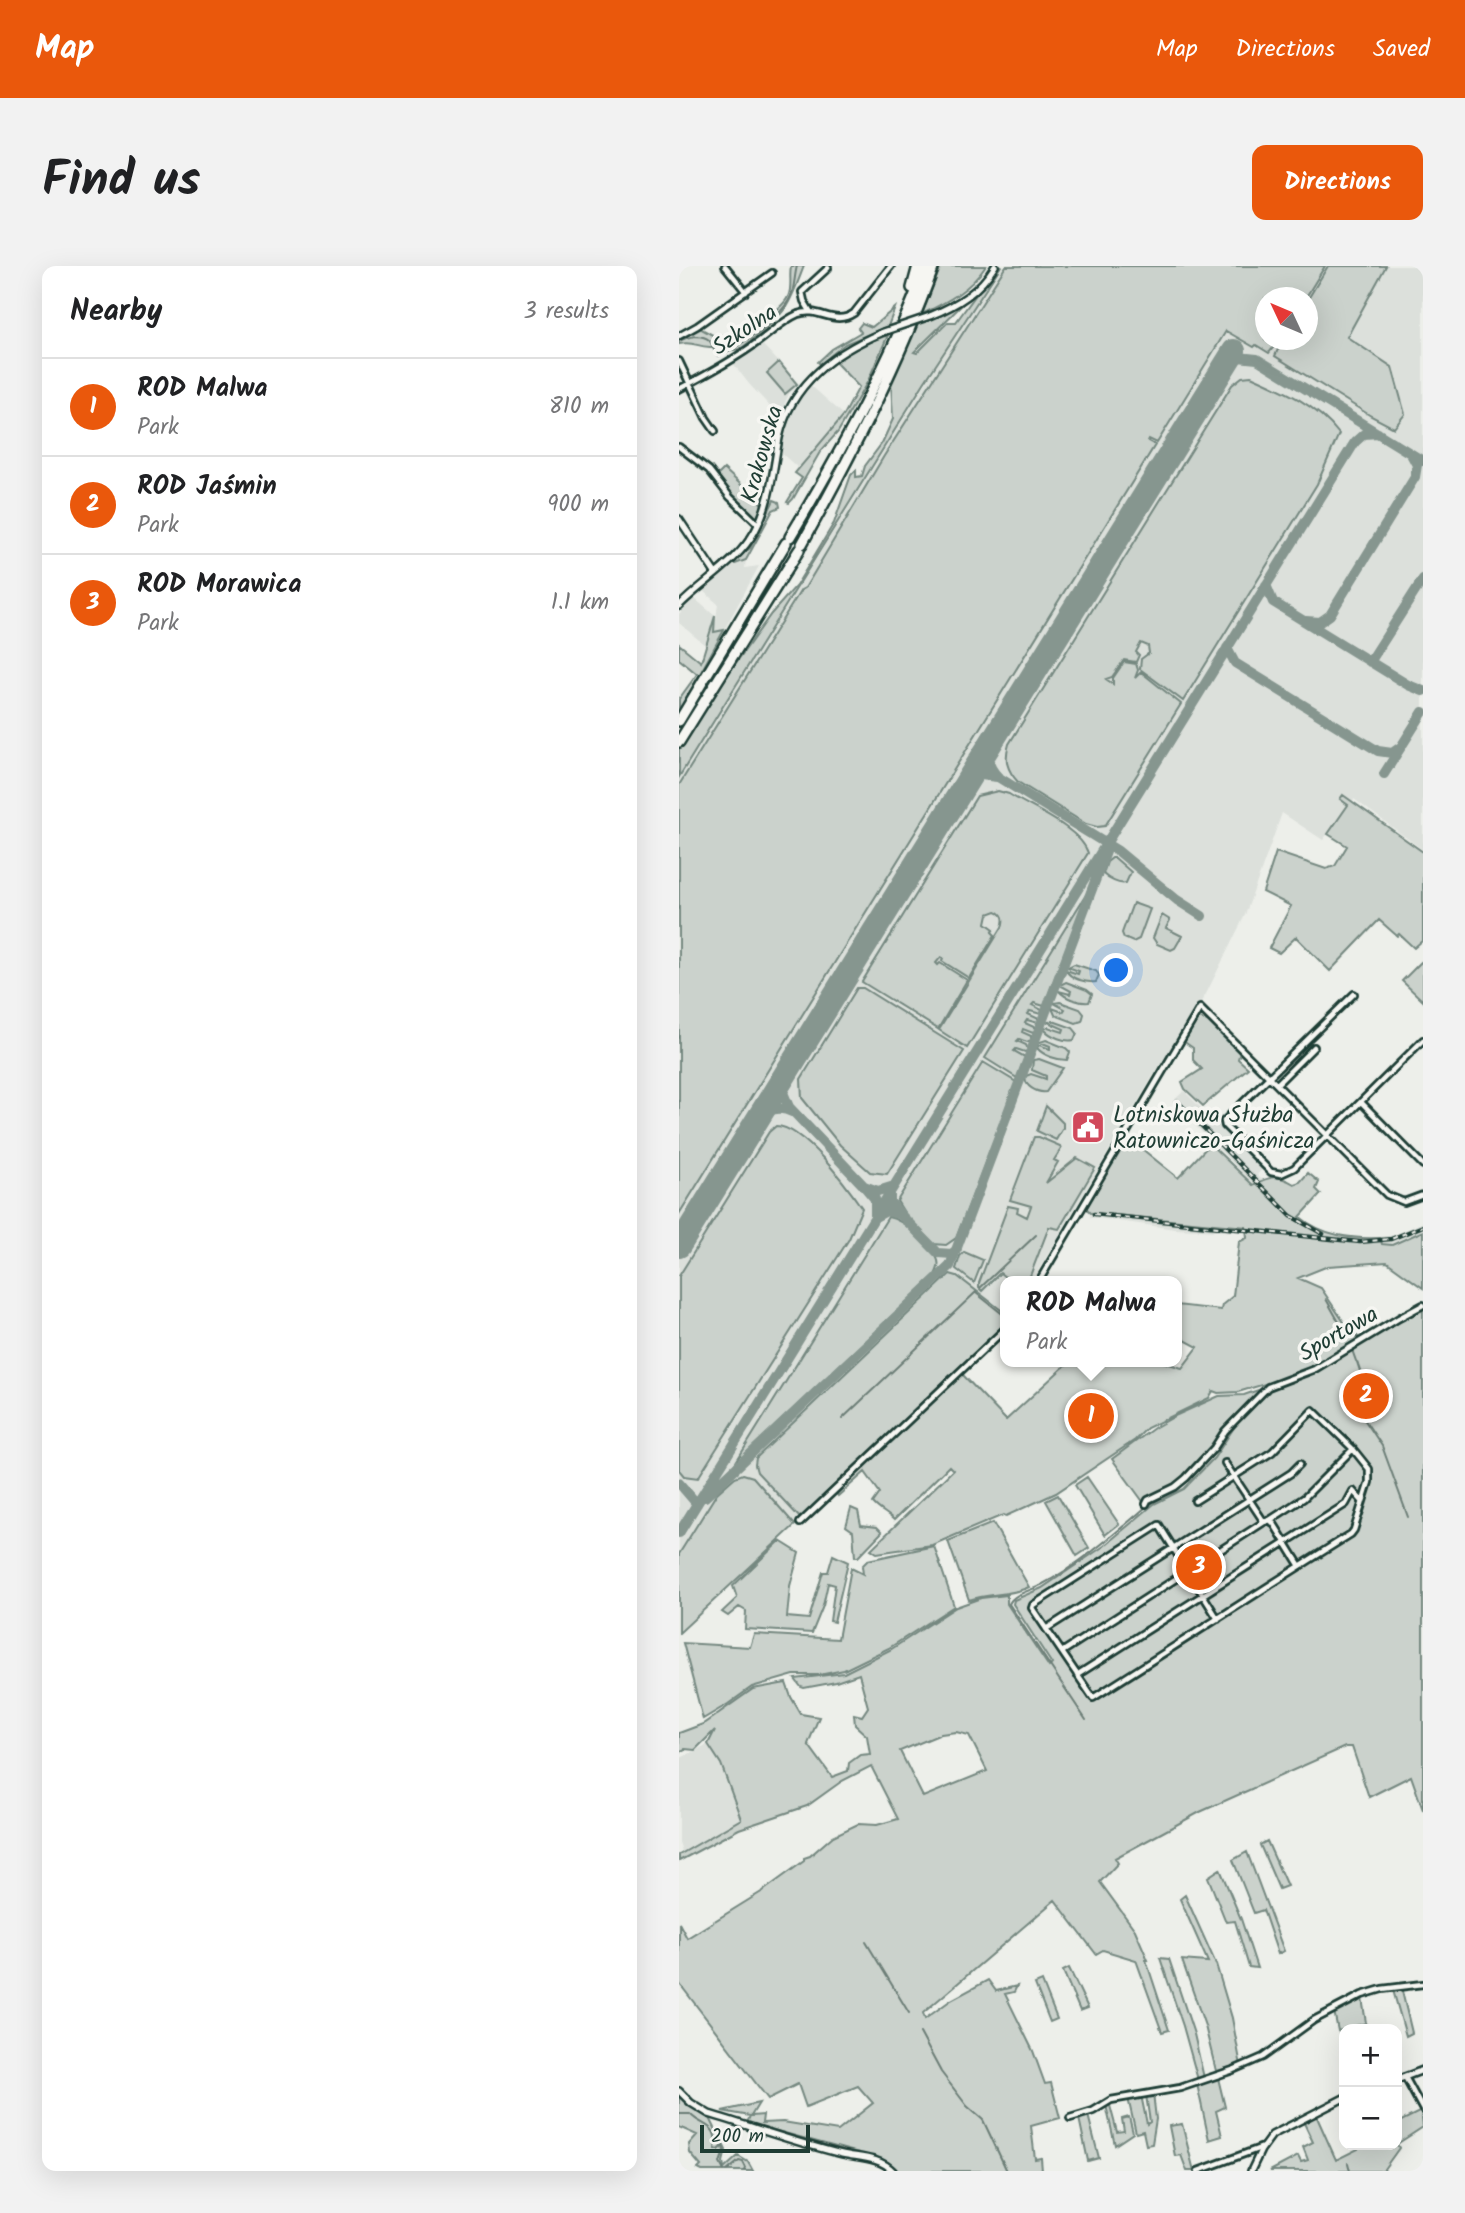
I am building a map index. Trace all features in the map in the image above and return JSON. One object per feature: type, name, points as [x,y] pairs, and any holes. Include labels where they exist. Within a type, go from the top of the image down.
[{"type":"highway","points":[[874,384],[909,298],[918,266]]},
{"type":"highway","points":[[679,721],[842,447],[898,336],[926,266]]},
{"type":"highway","points":[[679,742],[800,547],[854,452],[899,355],[934,266]]},
{"type":"street","points":[[725,266],[746,292]]},
{"type":"street","name":"Szkolna","points":[[679,388],[750,348],[783,322],[800,314],[810,312],[834,318],[848,318],[891,266]]},
{"type":"street","name":"Krakowska","points":[[680,602],[744,547],[758,524],[770,496],[782,428],[798,394],[813,376],[836,355],[857,343],[951,307],[970,295],[995,266]]},
{"type":"street","points":[[810,312],[802,292],[828,268]]},
{"type":"street","points":[[679,335],[772,273]]},
{"type":"street","points":[[679,361],[715,431]]},
{"type":"street","points":[[679,447],[709,470],[730,497],[758,524]]},
{"type":"street","points":[[679,519],[715,573]]},
{"type":"street","points":[[1354,994],[1227,1118],[1224,1124],[1265,1167],[1276,1174],[1287,1172],[1423,1040]]},
{"type":"street","points":[[1042,1276],[1200,1008],[1391,1198],[1404,1202],[1423,1195]]},
{"type":"street","points":[[1277,1084],[1314,1047]]},
{"type":"street","points":[[1361,1102],[1423,1165]]},
{"type":"street","name":"Sportowa","points":[[1146,1504],[1148,1500],[1175,1487],[1186,1478],[1214,1448],[1225,1431],[1268,1387],[1315,1369],[1423,1305]]},
{"type":"street","points":[[800,1523],[1000,1334]]},
{"type":"street","points":[[1195,1501],[1272,1452],[1313,1410],[1353,1449],[1369,1469],[1369,1482],[1355,1530],[1218,1619],[1093,1698],[1032,1608],[1159,1525],[1218,1619]]},
{"type":"street","points":[[1062,1652],[1310,1494],[1353,1449]]},
{"type":"street","points":[[1225,1463],[1250,1499],[1286,1542],[1300,1566]]},
{"type":"street","points":[[1046,1629],[1291,1473],[1300,1464]]},
{"type":"street","points":[[1077,1675],[1346,1503],[1353,1491],[1362,1502]]},
{"type":"street","points":[[1070,2118],[1097,2110],[1111,2100],[1180,2088],[1233,2070],[1263,2057],[1314,2020],[1362,1995],[1423,1983]]},
{"type":"street","points":[[1402,2078],[1423,2070]]},
{"type":"street","points":[[1405,2077],[1423,2110]]},
{"type":"street","points":[[679,2091],[691,2103],[709,2114],[842,2154],[874,2160],[893,2171]]},
{"type":"street","points":[[1251,2171],[1263,2147],[1276,2133],[1339,2101]]},
{"type":"street","points":[[1198,2171],[1263,2147]]},
{"type":"shaded area","points":[[791,266],[804,266],[787,306],[745,346],[733,350],[728,343],[712,347],[679,344],[679,338],[698,327],[718,338],[724,335],[731,338],[764,319],[786,300]]},
{"type":"shaded area","points":[[941,266],[986,266],[965,289],[922,314]]},
{"type":"shaded area","points":[[997,266],[1001,266],[924,383],[679,777],[679,749],[771,614],[796,586],[834,523],[851,475],[856,470],[856,477],[862,476],[865,466],[882,443],[893,419],[891,382],[917,324],[967,300],[914,352],[917,353],[948,322],[956,322]]},
{"type":"shaded area","points":[[1003,266],[1423,266],[1423,850],[1354,799],[1323,840],[1282,813],[1245,915],[1206,994],[1153,1076],[1035,1276],[1000,1276],[1000,1324],[711,1601],[679,1627],[679,779],[939,362]]},
{"type":"shaded area","points":[[1006,266],[1325,266],[1312,287],[1255,287],[1255,346],[1226,331],[1157,443],[1149,439],[1148,441],[1155,445],[679,1214],[679,785],[801,590],[805,588],[884,456]]},
{"type":"shaded area","points":[[1328,266],[1386,266],[1347,337],[1392,367],[1405,414],[1394,428],[1275,356],[1278,350],[1318,350],[1318,287],[1315,287]]},
{"type":"shaded area","points":[[895,308],[888,326],[845,344],[820,364],[818,362],[832,349],[861,332],[858,328],[862,323],[872,327]]},
{"type":"shaded area","points":[[888,335],[868,381],[838,432],[820,452],[793,499],[787,502],[802,478],[795,473],[844,415],[859,387],[833,360],[844,351]]},
{"type":"shaded area","points":[[761,343],[799,384],[789,394],[779,416],[732,362]]},
{"type":"shaded area","points":[[779,362],[797,384],[785,394],[767,373]]},
{"type":"shaded area","points":[[1251,376],[1310,407],[1339,434],[1317,484],[1183,701],[1140,669],[1141,659],[1149,653],[1148,646],[1141,643],[1136,652],[1139,655],[1136,662],[1124,660],[1112,677],[1106,679],[1113,684],[1113,678],[1124,662],[1136,664],[1138,670],[1135,678],[1141,672],[1181,704],[1105,826],[1086,824],[1018,782],[1007,765],[1009,744],[1232,385],[1242,377]]},
{"type":"shaded area","points":[[808,383],[844,415],[798,468],[780,452],[783,432],[792,409]]},
{"type":"shaded area","points":[[724,469],[763,505],[755,521],[728,493],[717,476]]},
{"type":"shaded area","points":[[774,500],[779,502],[780,507],[773,510],[746,560],[735,564],[733,562],[750,548]]},
{"type":"shaded area","points":[[746,560],[745,568],[759,566],[724,630],[714,632],[718,604],[702,590],[733,562],[735,564]]},
{"type":"shaded area","points":[[694,598],[715,616],[706,646],[679,623],[679,614]]},
{"type":"shaded area","points":[[715,616],[714,632],[724,630],[679,712],[679,699],[697,674],[679,659],[679,644],[701,662]]},
{"type":"shaded area","points":[[998,791],[1009,794],[1054,819],[1075,835],[1088,853],[967,1048],[939,1030],[1002,927],[1003,917],[999,912],[988,914],[986,923],[994,929],[992,932],[995,935],[969,978],[942,961],[941,957],[936,963],[967,980],[938,1029],[862,982],[977,796]]},
{"type":"shaded area","points":[[1343,795],[1423,852],[1423,940],[1414,948],[1379,920],[1330,971],[1296,937],[1279,953],[1269,948],[1291,906],[1263,892],[1276,852],[1326,869],[1335,866],[1347,846],[1328,834],[1348,805],[1340,799]]},
{"type":"shaded area","points":[[1112,858],[1131,872],[1126,883],[1114,881],[1103,874],[1107,862]]},
{"type":"shaded area","points":[[1087,893],[1044,1006],[1034,1003],[1032,1005],[1042,1010],[1041,1014],[1030,1011],[1028,1014],[1039,1019],[1038,1023],[1027,1020],[1025,1023],[1036,1028],[1033,1033],[1023,1029],[1022,1032],[1031,1036],[1031,1040],[1017,1041],[1026,1045],[1028,1050],[1014,1051],[1025,1057],[1017,1078],[985,1058]]},
{"type":"shaded area","points":[[1133,903],[1150,909],[1139,939],[1133,942],[1124,938],[1122,933]]},
{"type":"shaded area","points":[[1162,915],[1170,920],[1166,928],[1182,936],[1171,950],[1157,944],[1153,938]]},
{"type":"shaded area","points":[[1421,962],[1423,964],[1423,1001],[1402,981]]},
{"type":"shaded area","points":[[1074,964],[1096,971],[1099,975],[1096,982],[1071,976],[1066,970],[1078,974],[1079,971],[1068,967]]},
{"type":"shaded area","points":[[1066,982],[1092,994],[1089,1002],[1077,1001],[1062,994],[1059,991],[1070,994],[1071,991],[1060,985]]},
{"type":"shaded area","points":[[857,988],[863,988],[964,1051],[887,1174],[870,1172],[840,1145],[802,1098],[801,1079]]},
{"type":"shaded area","points":[[1060,1002],[1080,1009],[1084,1014],[1082,1021],[1076,1023],[1055,1015],[1052,1008],[1063,1012],[1065,1009],[1054,1003]]},
{"type":"shaded area","points":[[1197,1017],[1210,1022],[1240,1052],[1238,1059],[1248,1068],[1203,1106],[1185,1089],[1182,1082],[1202,1069],[1193,1060],[1193,1048],[1183,1041]]},
{"type":"shaded area","points":[[1053,1021],[1073,1028],[1077,1033],[1074,1040],[1062,1040],[1047,1032],[1044,1029],[1048,1027],[1063,1032],[1064,1029],[1048,1022]]},
{"type":"shaded area","points":[[1046,1040],[1066,1048],[1070,1052],[1067,1060],[1051,1057],[1040,1051],[1037,1048],[1039,1045],[1050,1049],[1050,1046],[1040,1042]]},
{"type":"shaded area","points":[[1039,1059],[1063,1068],[1046,1092],[1031,1088],[1026,1080],[1026,1076],[1031,1074],[1046,1079],[1046,1076],[1032,1070],[1033,1060]]},
{"type":"shaded area","points":[[983,1062],[1016,1082],[956,1238],[946,1245],[934,1244],[905,1214],[897,1201]]},
{"type":"shaded area","points":[[1184,1091],[1262,1169],[1257,1175],[1306,1221],[1329,1234],[1365,1239],[1395,1235],[1423,1222],[1423,1231],[1393,1245],[1345,1243],[1240,1232],[1175,1229],[1090,1217],[1091,1213],[1148,1218],[1289,1220],[1172,1102]]},
{"type":"shaded area","points":[[1046,1106],[1063,1123],[1056,1140],[1037,1131]]},
{"type":"shaded area","points":[[776,1126],[787,1129],[811,1146],[862,1208],[849,1239],[698,1478],[684,1476],[679,1470],[679,1276],[769,1132]]},
{"type":"shaded area","points":[[1126,1136],[1178,1178],[1210,1144],[1253,1185],[1273,1177],[1294,1184],[1300,1182],[1308,1173],[1319,1182],[1316,1189],[1321,1194],[1300,1217],[1318,1228],[1348,1237],[1380,1238],[1382,1244],[1392,1245],[1423,1231],[1423,1288],[1387,1262],[1328,1266],[1298,1278],[1321,1288],[1346,1325],[1361,1340],[1302,1373],[1238,1392],[1213,1391],[1209,1398],[1147,1428],[1135,1440],[1056,1493],[1006,1516],[932,1545],[877,1553],[871,1549],[953,1470],[949,1466],[894,1520],[873,1503],[880,1493],[865,1472],[838,1496],[836,1493],[962,1374],[1006,1420],[1064,1367],[1182,1368],[1198,1347],[1182,1339],[1182,1306],[1221,1310],[1222,1305],[1233,1296],[1239,1242],[1247,1238],[1246,1227],[1091,1213],[1086,1208]]},
{"type":"shaded area","points":[[1034,1137],[1060,1146],[1061,1149],[1054,1160],[1058,1162],[1046,1183],[1077,1158],[1095,1168],[1059,1229],[1049,1227],[1030,1276],[1004,1276],[1000,1273],[982,1291],[979,1283],[1008,1206],[1018,1208],[1017,1212],[1027,1217],[1031,1206],[1010,1200]]},
{"type":"shaded area","points":[[888,1217],[909,1227],[934,1252],[938,1262],[935,1275],[734,1465]]},
{"type":"shaded area","points":[[964,1252],[983,1260],[974,1283],[956,1269]]},
{"type":"shaded area","points":[[950,1274],[957,1276],[1000,1309],[1000,1330],[801,1519],[757,1472],[756,1458]]},
{"type":"shaded area","points":[[1423,1308],[1423,1810],[1411,1776],[1369,1797],[1352,1747],[1345,1747],[1200,1812],[1115,1858],[1118,1863],[1100,1882],[1135,1930],[1148,1960],[1169,2030],[1162,2032],[1136,1960],[1103,1950],[1096,1954],[1055,1900],[923,2013],[925,2019],[951,2000],[988,1980],[996,1991],[1017,1986],[1014,1992],[1005,1994],[1033,2051],[1045,2084],[1051,2083],[1060,2118],[1031,2126],[1035,2159],[1041,2158],[1042,2171],[895,2171],[877,2158],[747,2123],[750,2116],[722,2111],[759,2103],[751,2116],[763,2115],[762,2123],[783,2122],[838,2131],[873,2103],[858,2086],[806,2107],[798,2084],[768,2099],[679,1983],[679,1923],[687,1938],[763,1891],[833,1836],[858,1824],[877,1825],[898,1819],[871,1766],[842,1781],[807,1806],[739,1829],[679,1861],[679,1855],[741,1819],[721,1764],[708,1744],[715,1730],[695,1750],[685,1749],[679,1752],[679,1733],[703,1724],[753,1689],[786,1683],[801,1714],[819,1717],[808,1744],[832,1777],[848,1771],[849,1763],[860,1755],[870,1754],[867,1736],[855,1725],[854,1714],[862,1716],[868,1707],[859,1674],[804,1688],[795,1679],[844,1673],[890,1650],[956,1607],[981,1598],[1007,1595],[1007,1604],[1049,1667],[1052,1664],[1013,1604],[1014,1600],[1042,1588],[1104,1546],[1154,1504],[1184,1489],[1214,1458],[1237,1423],[1271,1389],[1302,1378]],"holes":[[[956,1732],[969,1735],[987,1771],[923,1797],[900,1751],[941,1734]]]},
{"type":"shaded area","points":[[1261,1389],[1262,1392],[1180,1481],[1144,1503],[1112,1459],[1154,1428],[1177,1415],[1219,1396],[1244,1395]]},
{"type":"shaded area","points":[[743,1474],[753,1477],[795,1525],[679,1633],[679,1554],[717,1493],[735,1477]]},
{"type":"shaded area","points":[[1087,1477],[1119,1524],[1105,1535],[1075,1485]]},
{"type":"shaded area","points":[[1058,1495],[1089,1548],[1077,1556],[1046,1501]]},
{"type":"shaded area","points":[[851,1508],[858,1511],[861,1525],[877,1527],[882,1532],[858,1557],[855,1557],[853,1531],[846,1526]]},
{"type":"shaded area","points":[[993,1523],[1029,1587],[969,1600],[948,1541]]},
{"type":"shaded area","points":[[780,1541],[799,1553],[790,1586],[787,1617],[809,1619],[823,1572],[828,1572],[833,1555],[848,1562],[834,1622],[830,1621],[835,1585],[828,1583],[823,1606],[812,1633],[745,1629],[746,1611],[739,1607],[728,1616],[722,1612],[737,1598],[733,1586]]},
{"type":"shaded area","points":[[934,1546],[954,1606],[889,1648],[844,1670],[819,1675],[794,1675],[752,1687],[703,1719],[683,1643],[750,1647],[754,1634],[838,1639],[851,1568],[863,1574],[862,1566],[868,1560]]},
{"type":"shaded area","points":[[708,1744],[721,1764],[741,1819],[683,1854],[679,1842],[679,1759]]},
{"type":"shaded area","points":[[1267,1841],[1287,1886],[1279,1889],[1260,1845]]},
{"type":"shaded area","points":[[1247,1852],[1284,1951],[1278,1954],[1263,1910],[1254,1913],[1233,1860]]},
{"type":"shaded area","points":[[1220,1869],[1241,1919],[1257,1968],[1249,1967],[1235,1921],[1226,1922],[1208,1877]]},
{"type":"shaded area","points":[[1185,1895],[1216,1964],[1232,2018],[1241,2066],[1217,2075],[1205,2026],[1182,1960],[1208,1962],[1180,1899]]},
{"type":"shaded area","points":[[1160,1958],[1169,1959],[1194,2034],[1204,2078],[1198,2080]]},
{"type":"shaded area","points":[[1069,1968],[1088,2008],[1080,2011],[1063,1971]]},
{"type":"shaded area","points":[[1042,1981],[1057,2019],[1050,2022],[1035,1984]]},
{"type":"shaded area","points":[[1401,1987],[1412,2033],[1406,2036],[1393,1990]]},
{"type":"shaded area","points":[[1362,1998],[1366,2023],[1339,2024],[1338,2031],[1334,2011]]},
{"type":"shaded area","points":[[1218,2078],[1225,2107],[1216,2111],[1222,2136],[1209,2140],[1197,2084]]},
{"type":"shaded area","points":[[1153,2093],[1156,2119],[1152,2144],[1146,2145],[1143,2131],[1136,2133],[1128,2098],[1141,2095],[1147,2124],[1150,2122],[1146,2095]]},
{"type":"shaded area","points":[[679,2094],[694,2108],[709,2116],[726,2150],[724,2169],[738,2156],[748,2162],[753,2171],[698,2169],[701,2166],[690,2153],[689,2144],[697,2135],[679,2127]]},
{"type":"shaded area","points":[[1109,2102],[1117,2132],[1124,2131],[1122,2119],[1129,2117],[1133,2133],[1115,2145],[1106,2105]]},
{"type":"shaded area","points":[[1421,2111],[1423,2127],[1402,2141],[1402,2120]]},
{"type":"shaded area","points":[[1088,2115],[1099,2158],[1088,2161],[1079,2118]]},
{"type":"shaded area","points":[[1316,2115],[1336,2160],[1356,2150],[1398,2150],[1385,2171],[1270,2171],[1298,2156],[1301,2162],[1308,2160],[1303,2147],[1313,2142],[1303,2121]]},
{"type":"shaded area","points":[[1182,2124],[1194,2171],[1187,2171],[1181,2155],[1175,2156],[1169,2126]]},
{"type":"waterway","points":[[679,341],[694,336],[706,338],[718,356],[736,347],[758,332],[785,306],[793,290],[797,266]]},
{"type":"waterway","points":[[980,1288],[1036,1235]]},
{"type":"waterway","points":[[842,1419],[976,1292]]},
{"type":"waterway","points":[[976,1293],[1000,1312]]},
{"type":"waterway","points":[[1326,1299],[1339,1322],[1360,1340]]},
{"type":"waterway","points":[[819,1500],[1000,1329]]},
{"type":"waterway","points":[[1352,1350],[1356,1361]]},
{"type":"waterway","points":[[1357,1362],[1367,1392],[1358,1405],[1358,1410],[1382,1446],[1408,1517]]},
{"type":"waterway","points":[[1149,1505],[1179,1488],[1206,1461]]},
{"type":"waterway","points":[[1086,1720],[1009,1604],[1019,1595],[1041,1585],[1082,1559],[1146,1507]]},
{"type":"waterway","points":[[866,1942],[909,2013]]},
{"type":"waterway","points":[[920,2033],[941,2072],[967,2106],[983,2120],[1007,2171]]},
{"type":"waterway","points":[[679,2114],[690,2114],[712,2130],[716,2141],[715,2149],[719,2150],[723,2146],[720,2163],[724,2171]]},
{"type":"waterway","points":[[727,2171],[739,2161],[743,2162],[745,2171]]},
{"type":"waterway","points":[[1348,2163],[1350,2171]]},
{"type":"taxiway","points":[[1224,367],[1238,357],[1257,359],[1423,461]]},
{"type":"taxiway","points":[[679,1533],[1355,442],[1364,434],[1378,433]]},
{"type":"taxiway","points":[[1306,621],[1320,622],[1330,615],[1415,477],[1417,465],[1411,454]]},
{"type":"taxiway","points":[[1370,662],[1423,579]]},
{"type":"taxiway","points":[[1266,585],[1273,602],[1408,685],[1423,691]]},
{"type":"taxiway","points":[[1227,648],[1235,663],[1378,751],[1392,753],[1402,746]]},
{"type":"taxiway","points":[[1384,774],[1423,712]]},
{"type":"taxiway","points":[[993,740],[988,759],[998,777],[1118,851],[1177,900],[1202,916]]},
{"type":"taxiway","points":[[965,785],[981,775],[997,777]]},
{"type":"taxiway","points":[[705,1497],[950,1266],[1106,852]]},
{"type":"taxiway","points":[[786,1075],[782,1090],[789,1107],[864,1186]]},
{"type":"taxiway","points":[[758,1119],[774,1110],[792,1112]]},
{"type":"taxiway","points":[[875,1215],[875,1199],[864,1186],[878,1191],[894,1186]]},
{"type":"taxiway","points":[[875,1217],[886,1211],[901,1215],[890,1202],[890,1193]]},
{"type":"taxiway","points":[[901,1215],[938,1253],[952,1254],[957,1249]]},
{"type":"taxiway","points":[[679,1483],[697,1504]]},
{"type":"runway","points":[[679,1246],[1234,351]]},
{"type":"railway","points":[[1178,1102],[1291,1216],[1323,1234]]},
{"type":"railway","points":[[1094,1214],[1360,1242],[1391,1239],[1423,1226]]},
{"type":"place","name":"Lotniskowa Służba Ratowniczo-Gaśnicza","points":[[1088,1127]]},
{"type":"place","name":"ROD Jaśmin","points":[[1366,1396]]},
{"type":"place","name":"ROD Malwa","points":[[1091,1416]]},
{"type":"place","name":"ROD Morawica","points":[[1199,1567]]}]
